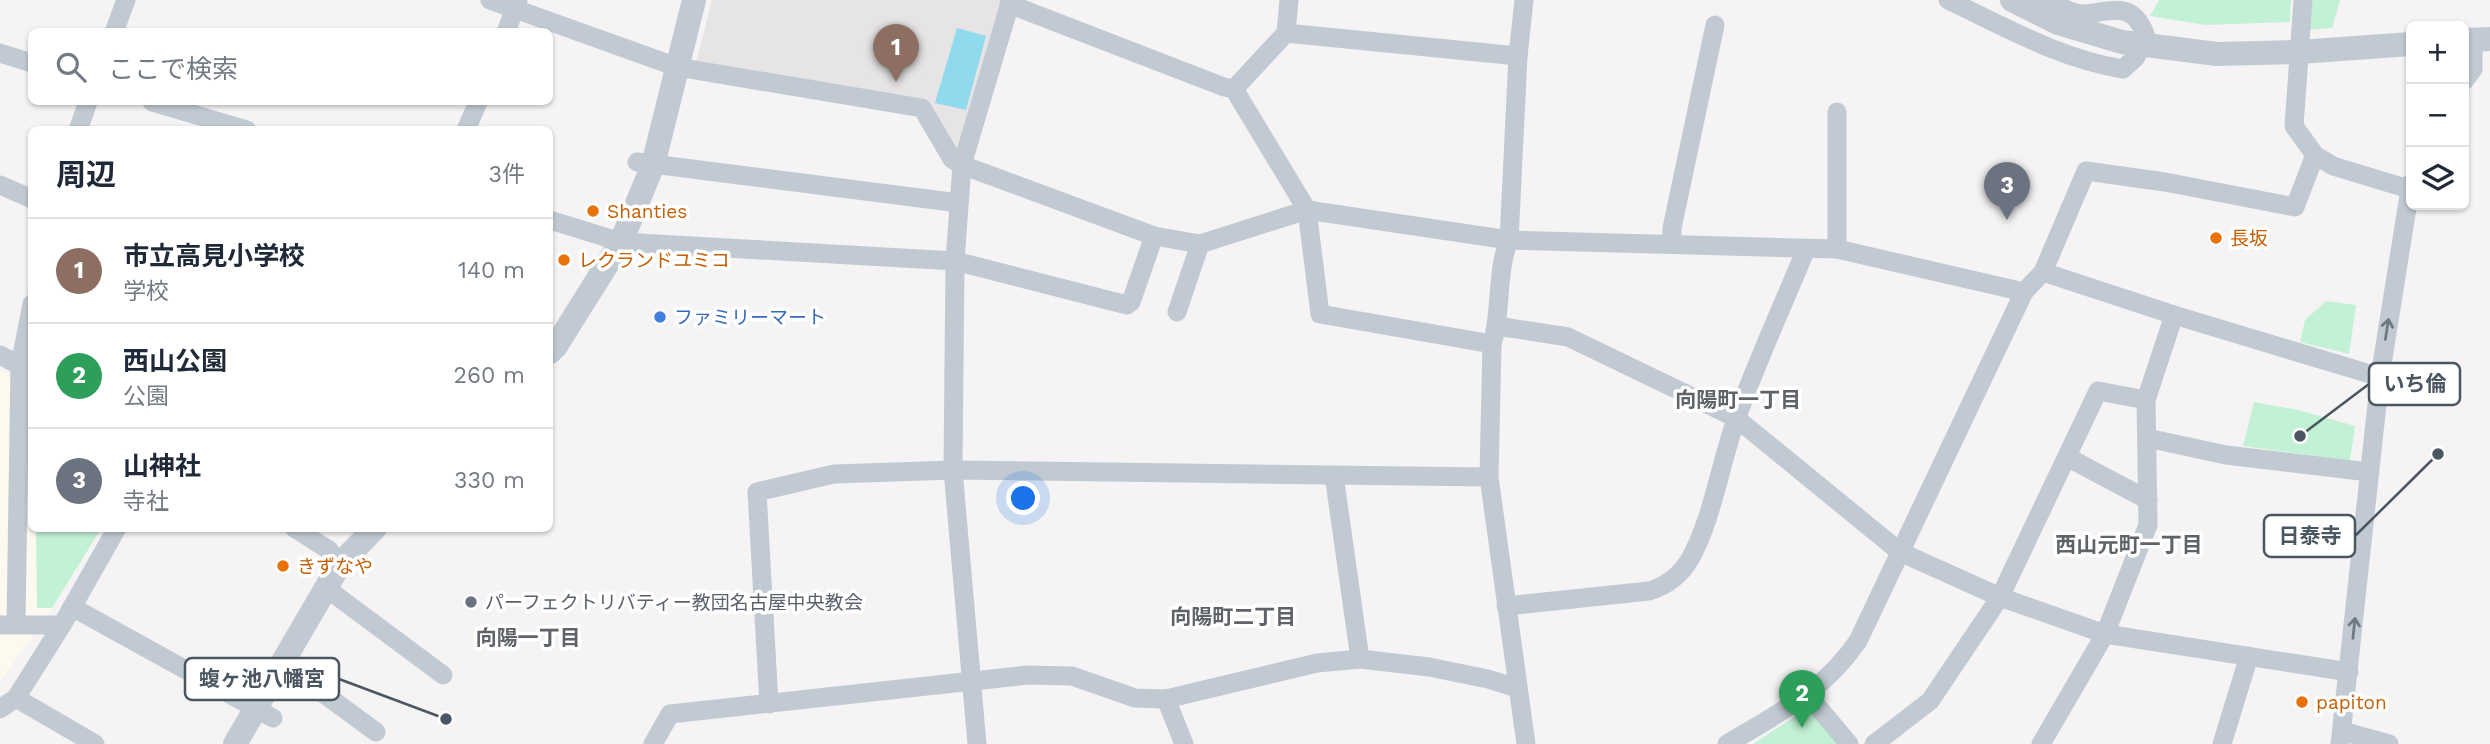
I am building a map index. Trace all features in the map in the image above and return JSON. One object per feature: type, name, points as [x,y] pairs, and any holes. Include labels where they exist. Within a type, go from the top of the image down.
[{"type":"street","points":[[116,28],[126,0]]},
{"type":"street","points":[[491,0],[517,5],[677,67],[922,108],[952,159],[1154,236],[1200,244],[1307,210],[1509,240],[1837,249],[2024,292]]},
{"type":"street","points":[[553,349],[621,242],[677,67],[694,0]]},
{"type":"street","points":[[1234,89],[1286,33],[1289,0]]},
{"type":"street","points":[[1524,0],[1518,56],[1509,240],[1504,252],[1495,335],[1489,477],[1526,744]]},
{"type":"street","points":[[1948,0],[2060,54],[2100,66],[2123,69],[2136,57],[2145,34],[2141,22],[2132,14],[2109,9],[2083,14],[2046,0]]},
{"type":"street","points":[[2012,0],[2058,23],[2122,41],[2217,54],[2299,52],[2406,44]]},
{"type":"street","points":[[2303,0],[2294,126],[2315,155],[2333,166],[2406,185]]},
{"type":"street","points":[[977,744],[953,470],[955,261],[962,164],[1010,2],[1234,89],[1307,210],[1320,314],[1495,335],[1568,337],[1736,418],[1900,552],[2000,597],[2105,634],[2349,672]]},
{"type":"street","points":[[508,28],[517,5]]},
{"type":"street","points":[[1672,243],[1672,228],[1715,25]]},
{"type":"street","points":[[1286,33],[1518,56]]},
{"type":"street","points":[[2469,74],[2473,69],[2476,40]]},
{"type":"street","points":[[0,52],[28,62]]},
{"type":"street","points":[[79,126],[87,105]]},
{"type":"street","points":[[162,105],[233,126]]},
{"type":"street","points":[[468,126],[477,105]]},
{"type":"street","points":[[1837,112],[1837,249]]},
{"type":"street","points":[[1727,744],[1808,695],[1843,663],[1858,641],[2024,292],[2043,272],[2086,171],[2165,182],[2295,208],[2315,155]]},
{"type":"street","points":[[645,164],[959,203]]},
{"type":"street","points":[[0,185],[28,197]]},
{"type":"street","points":[[2389,744],[2341,738],[2380,377],[2406,210]]},
{"type":"street","points":[[553,221],[621,242],[955,261],[1127,305],[1131,302],[1154,236]]},
{"type":"street","points":[[1177,312],[1200,244]]},
{"type":"street","points":[[1506,606],[1649,591],[1673,580],[1689,561],[1700,538],[1736,418],[1806,249]]},
{"type":"street","points":[[2043,272],[2380,377]]},
{"type":"street","points":[[2041,744],[2105,634],[2148,525],[2146,400],[2174,315]]},
{"type":"street","points":[[28,347],[8,624],[62,625]]},
{"type":"street","points":[[0,355],[26,369]]},
{"type":"street","points":[[1874,744],[1930,701],[2000,597],[2098,391],[2146,400]]},
{"type":"street","points":[[2147,438],[2226,455],[2369,472]]},
{"type":"street","points":[[2067,457],[2147,500]]},
{"type":"street","points":[[769,704],[757,492],[834,474],[953,470],[1489,477]]},
{"type":"street","points":[[1334,475],[1360,659]]},
{"type":"street","points":[[95,744],[8,704],[62,625],[115,532]]},
{"type":"street","points":[[300,532],[329,550],[340,564]]},
{"type":"street","points":[[236,744],[264,713],[282,663],[340,564],[371,532]]},
{"type":"street","points":[[326,588],[443,675]]},
{"type":"street","points":[[72,607],[264,713]]},
{"type":"street","points":[[2222,744],[2249,656]]},
{"type":"street","points":[[653,744],[670,714],[1028,675],[1072,676],[1135,698],[1166,699],[1317,663],[1360,659],[1429,667],[1517,688]]},
{"type":"street","points":[[282,663],[376,732]]},
{"type":"street","points":[[1808,695],[1849,744]]},
{"type":"street","points":[[1166,699],[1184,744]]},
{"type":"shaded area","points":[[712,0],[1003,0],[962,148],[954,151],[929,101],[696,63]]},
{"type":"shaded area","points":[[0,370],[28,386],[28,532],[100,532],[52,608],[0,682]]},
{"type":"green space","points":[[2159,0],[2291,0],[2290,22],[2205,25],[2150,16]]},
{"type":"green space","points":[[2310,0],[2340,0],[2332,28],[2307,30]]},
{"type":"green space","points":[[2326,301],[2356,305],[2349,354],[2300,342],[2305,320]]},
{"type":"green space","points":[[2254,402],[2298,410],[2355,426],[2350,461],[2243,446]]},
{"type":"green space","points":[[36,532],[99,532],[52,608],[37,608]]},
{"type":"green space","points":[[1802,712],[1815,712],[1840,744],[1753,744]]},
{"type":"water","points":[[957,28],[986,36],[966,110],[935,103]]},
{"type":"place","name":"市立高見小学校","points":[[896,82]]},
{"type":"place","name":"Shanties","points":[[593,211]]},
{"type":"place","name":"山神社","points":[[2007,220]]},
{"type":"place","name":"長坂","points":[[2216,238]]},
{"type":"place","name":"レクランドユミコ","points":[[564,260]]},
{"type":"place","name":"ファミリーマート","points":[[660,317]]},
{"type":"place","name":"いち倫","points":[[2300,436]]},
{"type":"place","name":"日泰寺","points":[[2438,454]]},
{"type":"place","name":"きずなや","points":[[283,566]]},
{"type":"place","name":"パーフェクトリバティー教団名古屋中央教会","points":[[471,602]]},
{"type":"place","name":"papiton","points":[[2302,702]]},
{"type":"place","name":"蝮ヶ池八幡宮","points":[[446,719]]},
{"type":"place","name":"西山公園","points":[[1802,728]]},
{"type":"district","name":"向陽町一丁目","points":[[1738,399]]},
{"type":"district","name":"西山元町一丁目","points":[[2129,544]]},
{"type":"district","name":"向陽町二丁目","points":[[1233,616]]},
{"type":"district","name":"向陽一丁目","points":[[528,637]]}]
